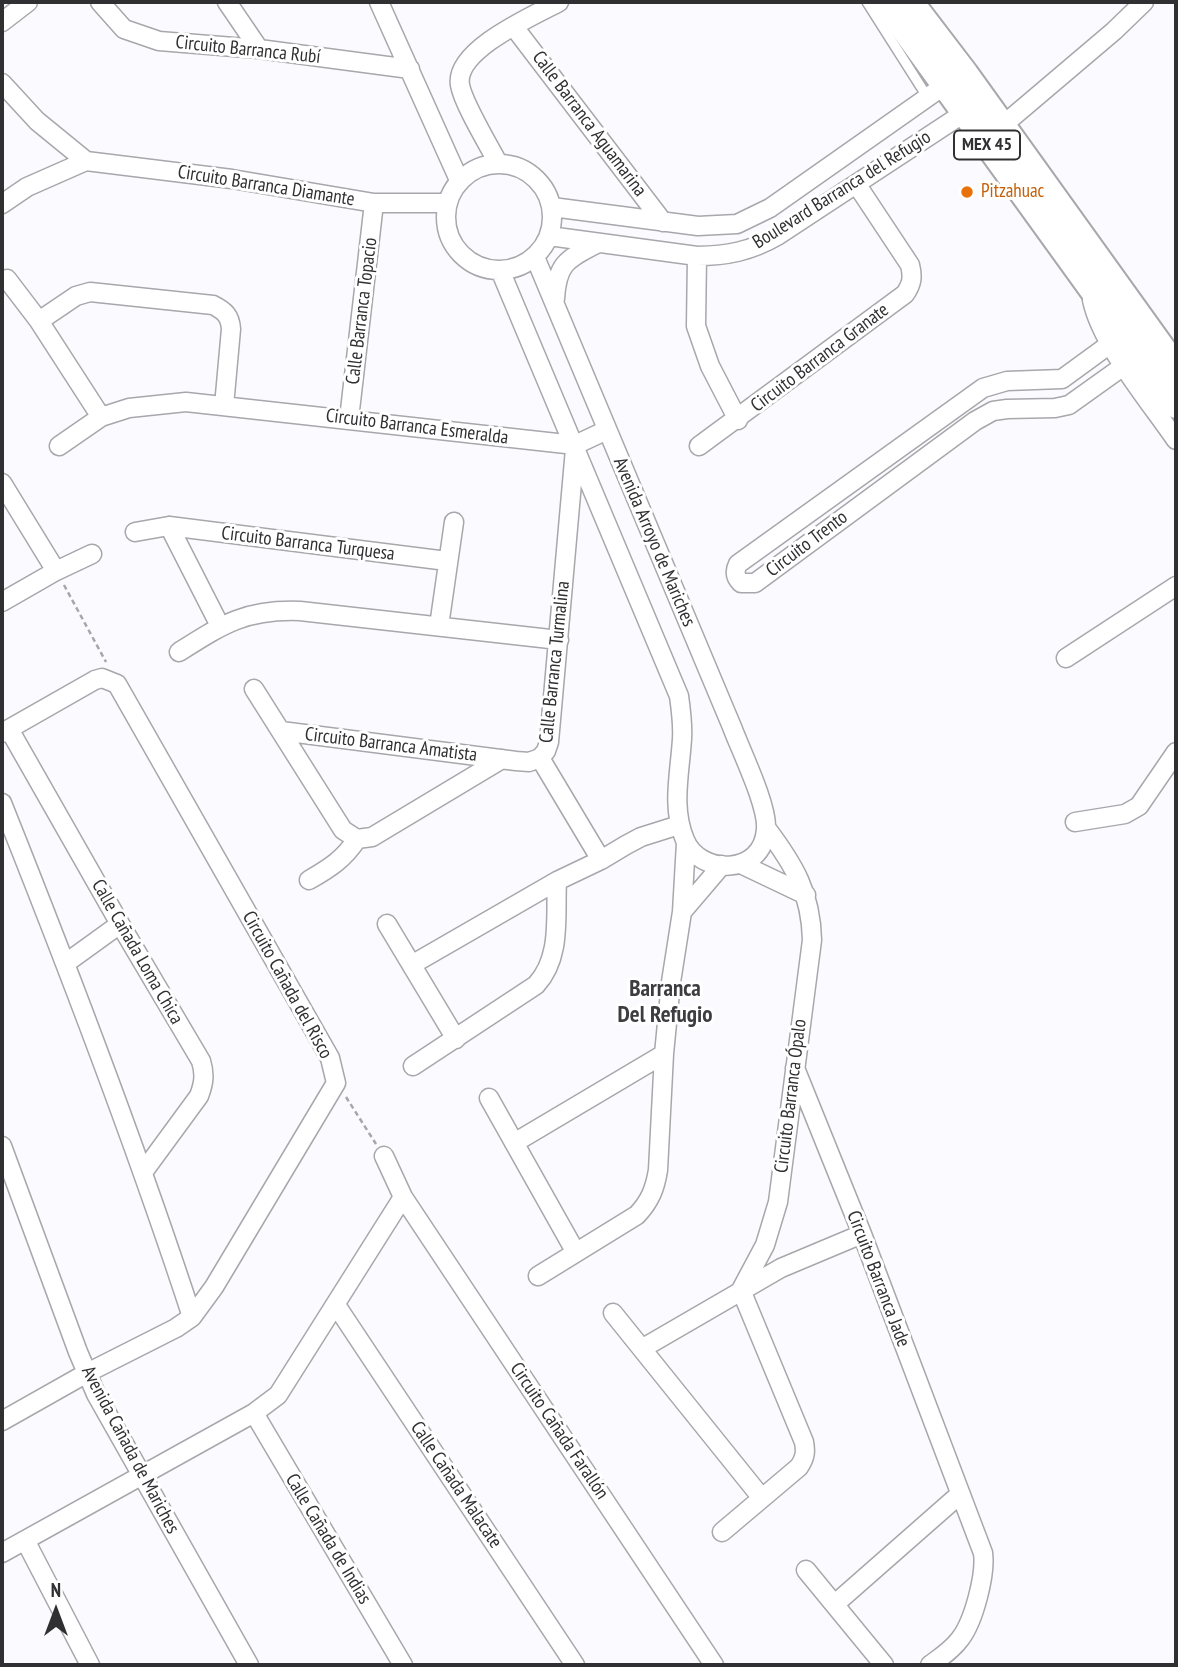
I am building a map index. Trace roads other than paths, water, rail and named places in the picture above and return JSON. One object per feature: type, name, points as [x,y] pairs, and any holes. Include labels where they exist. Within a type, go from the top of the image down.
[{"type":"main road","name":"MEX 45","points":[[884,2],[955,119],[1091,286],[1176,405]]},
{"type":"main road","name":"MEX 45","points":[[917,6],[1176,368]]},
{"type":"street","points":[[2,22],[28,2]]},
{"type":"street","name":"Circuito Barranca Rubí","points":[[100,2],[124,29],[159,41],[259,49],[410,69]]},
{"type":"street","points":[[227,2],[259,49]]},
{"type":"street","points":[[379,2],[460,180]]},
{"type":"street","points":[[498,163],[461,89],[461,70],[472,54],[559,2]]},
{"type":"street","points":[[1002,126],[1114,31],[1144,2]]},
{"type":"street","name":"Calle Barranca Aguamarina","points":[[514,27],[663,222]]},
{"type":"street","points":[[2,83],[37,121],[86,162]]},
{"type":"street","name":"Boulevard Barranca del Refugio","points":[[552,207],[663,222],[718,227],[737,224],[754,217],[937,91]]},
{"type":"street","name":"Boulevard Barranca del Refugio","points":[[549,236],[697,256],[744,252],[761,245],[857,185],[955,119]]},
{"type":"street","name":"Circuito Barranca Diamante","points":[[2,204],[27,187],[86,162],[232,179],[374,203],[446,203]]},
{"type":"street","points":[[498,163],[516,166],[533,176],[545,189],[552,207],[549,236],[535,257],[512,269],[500,270],[483,268],[468,261],[456,250],[448,236],[444,220],[446,203],[460,180],[484,165],[498,163]]},
{"type":"street","name":"Circuito Barranca Granate","points":[[697,256],[696,326],[710,366],[738,419],[905,294],[911,286],[913,276],[910,265],[857,185]]},
{"type":"street","name":"Calle Barranca Topacio","points":[[349,419],[374,203]]},
{"type":"street","points":[[555,302],[556,280],[561,266],[571,257],[598,243]]},
{"type":"street","name":"Avenida Arroyo de Mariches","points":[[535,257],[732,727],[761,803],[766,829]]},
{"type":"street","name":"Avenida Arroyo de Mariches","points":[[500,270],[679,696],[682,736],[676,802],[679,825],[686,843]]},
{"type":"street","points":[[7,279],[39,321],[102,417]]},
{"type":"street","points":[[1091,286],[1096,316],[1110,344],[1176,440]]},
{"type":"street","points":[[39,321],[76,296],[90,292],[213,305],[224,310],[230,318],[231,330],[224,406]]},
{"type":"street","name":"Circuito Trento","points":[[1110,344],[1062,379],[993,383],[962,402],[738,564],[736,578],[741,583],[755,583],[975,421],[993,411],[1069,405],[1125,365]]},
{"type":"street","points":[[1026,380],[1027,408]]},
{"type":"street","name":"Circuito Barranca Esmeralda","points":[[59,446],[102,417],[129,408],[186,402],[575,445]]},
{"type":"street","points":[[962,402],[975,421]]},
{"type":"street","points":[[699,446],[738,419]]},
{"type":"street","points":[[575,445],[607,430]]},
{"type":"street","name":"Calle Barranca Turmalina","points":[[575,445],[549,742],[540,758],[601,860]]},
{"type":"street","points":[[2,483],[56,571]]},
{"type":"street","points":[[842,490],[855,508]]},
{"type":"street","points":[[439,626],[454,522]]},
{"type":"street","points":[[169,526],[220,626]]},
{"type":"street","name":"Circuito Barranca Turquesa","points":[[135,532],[169,526],[447,561]]},
{"type":"street","points":[[2,601],[92,554]]},
{"type":"street","points":[[1066,658],[1176,586]]},
{"type":"street","points":[[179,652],[220,626],[248,615],[274,610],[559,640]]},
{"type":"street","name":"Circuito Cañada del Risco","points":[[2,1421],[192,1317],[214,1287],[336,1083],[330,1058],[117,684],[102,678],[95,680],[5,731]]},
{"type":"street","name":"Circuito Barranca Amatista","points":[[254,689],[343,830],[357,839],[372,838],[502,759]]},
{"type":"street","name":"Calle Cañada Loma Chica","points":[[5,731],[201,1061],[204,1073],[199,1096],[144,1171]]},
{"type":"street","name":"Circuito Barranca Amatista","points":[[281,731],[529,762],[540,758]]},
{"type":"street","points":[[1074,822],[1125,814],[1139,806],[1176,752]]},
{"type":"street","points":[[2,803],[66,963],[144,1171],[192,1317]]},
{"type":"street","points":[[413,964],[557,881],[641,837],[679,825]]},
{"type":"street","points":[[743,865],[762,845],[766,829]]},
{"type":"street","name":"Circuito Barranca Ópalo","points":[[741,1290],[765,1245],[778,1202],[812,940],[812,917],[806,895],[789,859],[766,829]]},
{"type":"street","name":"Circuito Barranca Amatista","points":[[309,880],[336,864],[348,853],[357,839]]},
{"type":"street","points":[[686,843],[694,854],[722,865],[743,865],[806,895]]},
{"type":"street","points":[[538,1276],[637,1215],[648,1203],[655,1189],[664,1054],[671,982],[682,912],[686,843]]},
{"type":"street","points":[[682,912],[722,865]]},
{"type":"street","points":[[413,1066],[536,985],[544,976],[554,951],[557,881]]},
{"type":"street","points":[[66,963],[120,924]]},
{"type":"street","points":[[387,924],[456,1039]]},
{"type":"street","points":[[514,1143],[664,1054]]},
{"type":"street","name":"Circuito Barranca Jade","points":[[794,1065],[862,1234],[983,1553],[985,1566],[962,1637],[930,1665]]},
{"type":"street","points":[[489,1098],[575,1251]]},
{"type":"street","name":"Avenida Cañada de Mariches","points":[[2,1146],[87,1373],[141,1476],[249,1665]]},
{"type":"street","name":"Circuito Cañada Farallón","points":[[384,1156],[403,1197],[714,1665]]},
{"type":"street","points":[[2,1553],[254,1413],[278,1395],[403,1197]]},
{"type":"street","points":[[643,1348],[781,1268],[862,1234]]},
{"type":"street","points":[[765,1245],[781,1268]]},
{"type":"street","points":[[722,1532],[799,1467],[806,1450],[741,1290]]},
{"type":"street","name":"Calle Cañada Malacate","points":[[336,1305],[575,1665]]},
{"type":"street","points":[[613,1313],[761,1497]]},
{"type":"street","name":"Calle Cañada de Indias","points":[[254,1413],[403,1665]]},
{"type":"street","points":[[835,1604],[959,1495]]},
{"type":"street","points":[[25,1540],[90,1665]]},
{"type":"street","points":[[806,1570],[884,1665]]},
{"type":"lane","points":[[867,2],[937,91]]},
{"type":"place","name":"Pitzahuac","points":[[967,192]]},
{"type":"district","name":"Barranca Del Refugio","points":[[665,1002]]}]
